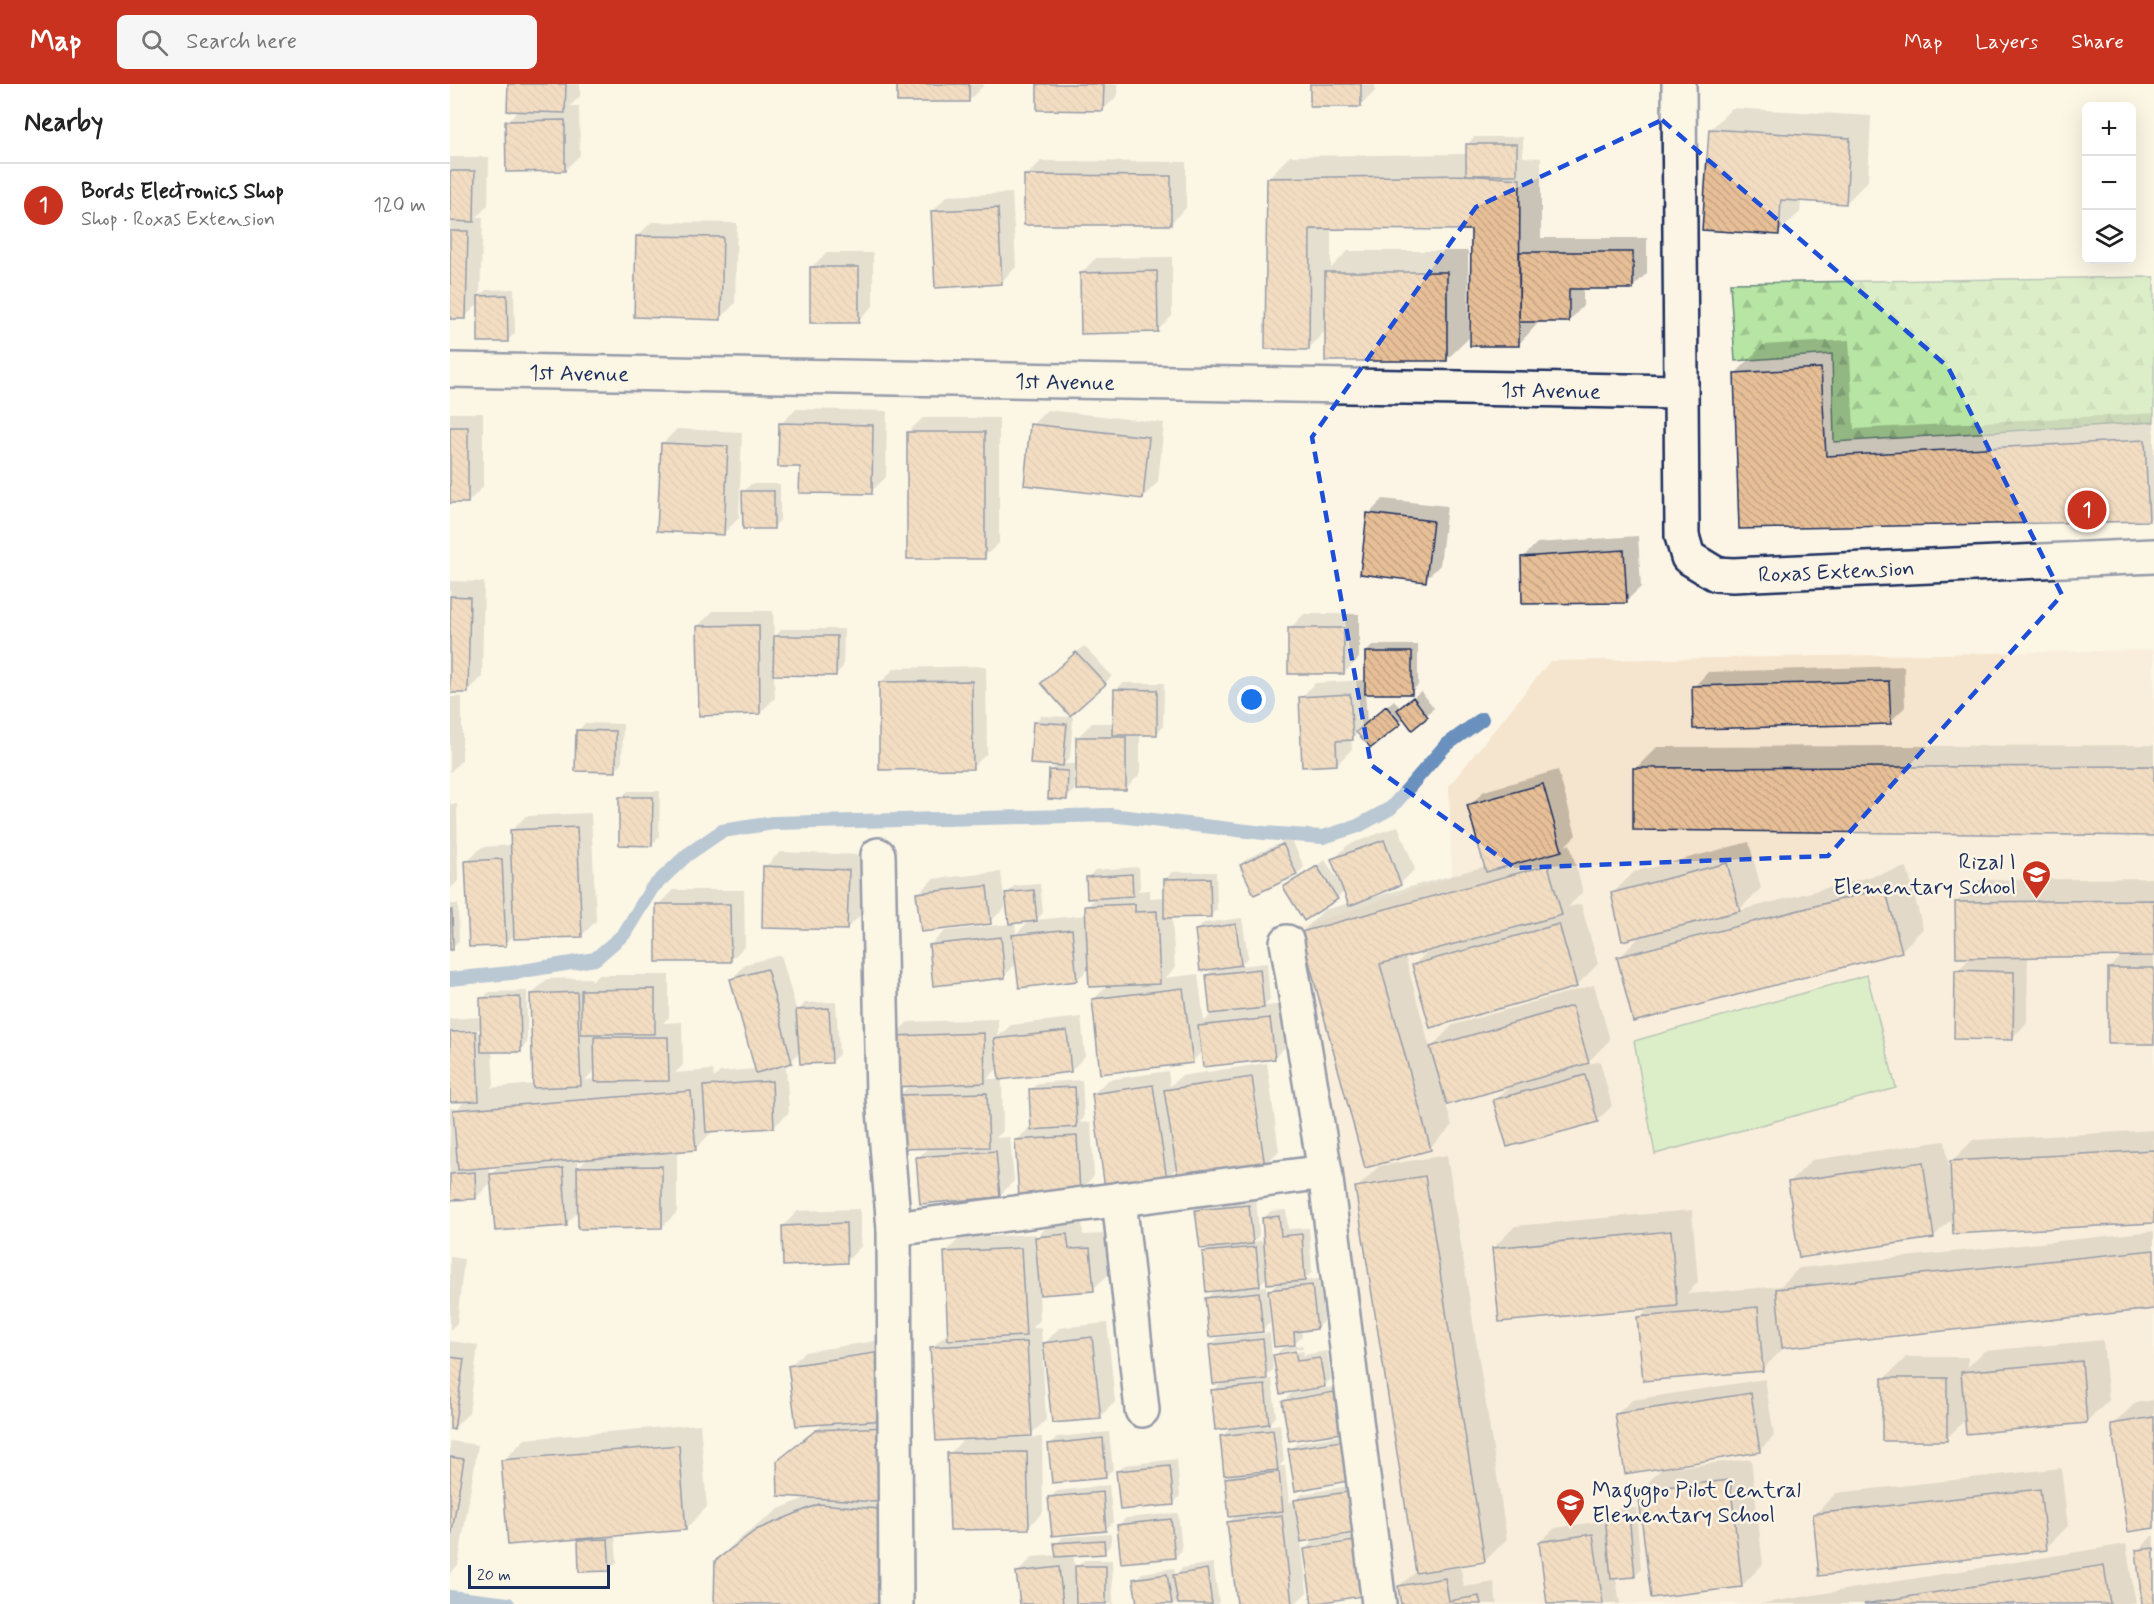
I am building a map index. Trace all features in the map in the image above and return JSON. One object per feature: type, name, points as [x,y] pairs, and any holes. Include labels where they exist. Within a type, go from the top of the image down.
[{"type":"street","name":"Roxas Extension","points":[[1678,84],[1682,536],[1688,557],[1716,574],[2154,556]]},
{"type":"street","name":"1st Avenue","points":[[450,370],[1680,392]]},
{"type":"street","points":[[878,855],[883,1097],[894,1229],[896,1604]]},
{"type":"street","points":[[1287,942],[1325,1172],[1379,1604]]},
{"type":"street","points":[[894,1229],[1325,1172]]},
{"type":"street","points":[[1119,1199],[1142,1410]]},
{"type":"highlighted area","points":[[1662,120],[1948,367],[2062,595],[1828,856],[1515,868],[1371,765],[1312,437],[1476,207]]},
{"type":"shaded area","points":[[2154,650],[2154,1604],[1397,1604],[1284,932],[1452,877],[1449,786],[1550,661]]},
{"type":"green space","points":[[2154,277],[2154,422],[1834,442],[1832,354],[1735,361],[1730,283]]},
{"type":"green space","points":[[1867,975],[1896,1088],[1655,1154],[1634,1041]]},
{"type":"building","points":[[508,84],[566,84],[565,113],[507,111]]},
{"type":"building","points":[[897,84],[969,84],[969,102],[897,102]]},
{"type":"building","points":[[1037,84],[1104,84],[1103,111],[1037,110]]},
{"type":"building","points":[[1310,84],[1361,84],[1361,107],[1310,107]]},
{"type":"building","points":[[565,120],[565,171],[506,172],[505,121]]},
{"type":"building","points":[[1709,129],[1850,138],[1846,204],[1781,200],[1779,235],[1702,230]]},
{"type":"building","points":[[1466,144],[1517,144],[1517,175],[1466,175]]},
{"type":"building","points":[[450,171],[475,171],[474,222],[450,221]]},
{"type":"building","points":[[1024,175],[1171,176],[1171,225],[1024,225]]},
{"type":"building","points":[[1466,175],[1520,179],[1519,346],[1470,346],[1471,230],[1310,229],[1309,350],[1265,349],[1267,178]]},
{"type":"building","points":[[998,208],[1002,284],[935,288],[931,211]]},
{"type":"building","points":[[450,231],[468,231],[466,319],[450,319]]},
{"type":"building","points":[[636,236],[723,237],[721,320],[634,317]]},
{"type":"building","points":[[1519,252],[1633,252],[1633,289],[1569,289],[1569,322],[1519,322]]},
{"type":"building","points":[[810,267],[859,267],[859,323],[810,323]]},
{"type":"building","points":[[1157,271],[1158,332],[1081,334],[1080,273]]},
{"type":"building","points":[[1325,272],[1447,272],[1447,361],[1325,361]]},
{"type":"building","points":[[507,295],[508,342],[478,342],[478,296]]},
{"type":"building","points":[[1821,368],[1826,456],[2145,440],[2149,521],[1739,529],[1734,373]]},
{"type":"building","points":[[779,423],[873,425],[872,494],[799,493],[800,467],[778,467]]},
{"type":"building","points":[[1030,424],[1149,437],[1143,499],[1024,485]]},
{"type":"building","points":[[450,427],[468,427],[468,503],[450,503]]},
{"type":"building","points":[[907,432],[985,432],[985,559],[907,559]]},
{"type":"building","points":[[661,443],[728,446],[724,535],[657,531]]},
{"type":"building","points":[[742,491],[774,491],[774,529],[743,529]]},
{"type":"building","points":[[1367,513],[1433,521],[1426,582],[1360,574]]},
{"type":"building","points":[[1624,550],[1627,603],[1522,604],[1521,557]]},
{"type":"building","points":[[450,596],[470,597],[468,693],[450,693]]},
{"type":"building","points":[[759,625],[760,714],[699,716],[697,626]]},
{"type":"building","points":[[1288,628],[1344,628],[1344,674],[1288,674]]},
{"type":"building","points":[[774,636],[837,636],[836,676],[773,675]]},
{"type":"building","points":[[1076,652],[1106,684],[1070,716],[1041,683]]},
{"type":"building","points":[[1365,652],[1412,652],[1412,694],[1365,694]]},
{"type":"building","points":[[972,681],[973,769],[879,770],[879,682]]},
{"type":"building","points":[[1889,681],[1891,724],[1693,729],[1692,686]]},
{"type":"building","points":[[1114,689],[1157,690],[1157,735],[1113,735]]},
{"type":"building","points":[[1350,694],[1353,740],[1336,741],[1337,765],[1302,767],[1299,697]]},
{"type":"building","points":[[1413,697],[1428,717],[1412,730],[1397,710]]},
{"type":"building","points":[[1386,706],[1401,724],[1371,748],[1356,732]]},
{"type":"building","points":[[1033,722],[1067,724],[1063,766],[1030,764]]},
{"type":"building","points":[[576,730],[616,731],[616,772],[575,771]]},
{"type":"building","points":[[1076,737],[1126,737],[1126,790],[1076,790]]},
{"type":"building","points":[[2154,766],[2154,836],[1633,830],[1633,768]]},
{"type":"building","points":[[1049,770],[1068,771],[1067,800],[1048,799]]},
{"type":"building","points":[[1543,784],[1562,851],[1486,872],[1467,805]]},
{"type":"building","points":[[619,797],[653,797],[652,846],[619,845]]},
{"type":"building","points":[[577,827],[582,937],[514,939],[510,830]]},
{"type":"building","points":[[1384,840],[1401,885],[1349,906],[1331,859]]},
{"type":"building","points":[[1283,844],[1297,875],[1254,895],[1240,865]]},
{"type":"building","points":[[502,859],[506,946],[469,947],[465,861]]},
{"type":"building","points":[[1727,863],[1740,911],[1622,941],[1611,893]]},
{"type":"building","points":[[1548,865],[1562,915],[1380,964],[1431,1150],[1365,1168],[1301,932]]},
{"type":"building","points":[[763,866],[849,870],[847,930],[762,928]]},
{"type":"building","points":[[1317,866],[1338,899],[1304,921],[1283,887]]},
{"type":"building","points":[[1132,874],[1133,896],[1087,899],[1086,877]]},
{"type":"building","points":[[1210,878],[1211,917],[1164,918],[1164,879]]},
{"type":"building","points":[[987,886],[991,924],[921,932],[916,893]]},
{"type":"building","points":[[1885,888],[1902,952],[1633,1022],[1617,957]]},
{"type":"building","points":[[1034,890],[1037,921],[1009,924],[1005,893]]},
{"type":"building","points":[[2154,900],[2154,956],[1956,958],[1955,902]]},
{"type":"building","points":[[656,904],[730,904],[731,962],[656,962]]},
{"type":"building","points":[[1135,904],[1135,912],[1157,911],[1160,984],[1089,987],[1085,906]]},
{"type":"building","points":[[450,910],[452,910],[453,950],[450,950]]},
{"type":"building","points":[[1236,924],[1241,965],[1200,971],[1195,930]]},
{"type":"building","points":[[1559,924],[1577,987],[1430,1028],[1412,965]]},
{"type":"building","points":[[1072,929],[1077,981],[1019,988],[1012,935]]},
{"type":"building","points":[[1001,937],[1005,978],[933,986],[929,945]]},
{"type":"building","points":[[2108,968],[2154,968],[2154,1044],[2108,1044]]},
{"type":"building","points":[[767,969],[792,1063],[756,1073],[730,979]]},
{"type":"building","points":[[1260,969],[1264,1008],[1210,1014],[1206,975]]},
{"type":"building","points":[[1955,970],[2014,972],[2013,1040],[1954,1039]]},
{"type":"building","points":[[1183,988],[1193,1063],[1100,1074],[1092,999]]},
{"type":"building","points":[[655,989],[655,1034],[581,1034],[581,990]]},
{"type":"building","points":[[577,992],[581,1086],[533,1088],[530,994]]},
{"type":"building","points":[[520,997],[521,1052],[481,1052],[480,998]]},
{"type":"building","points":[[1572,1006],[1589,1063],[1447,1105],[1430,1047]]},
{"type":"building","points":[[829,1008],[832,1063],[800,1064],[796,1010]]},
{"type":"building","points":[[1270,1018],[1275,1059],[1203,1067],[1198,1026]]},
{"type":"building","points":[[476,1031],[479,1101],[450,1102],[450,1032]]},
{"type":"building","points":[[1067,1031],[1071,1072],[999,1080],[994,1039]]},
{"type":"building","points":[[984,1033],[985,1083],[893,1087],[892,1036]]},
{"type":"building","points":[[594,1037],[668,1037],[669,1081],[595,1082]]},
{"type":"building","points":[[1585,1075],[1598,1122],[1507,1147],[1493,1100]]},
{"type":"building","points":[[1252,1077],[1265,1167],[1178,1179],[1164,1090]]},
{"type":"building","points":[[772,1081],[774,1128],[706,1132],[703,1086]]},
{"type":"building","points":[[1153,1085],[1167,1180],[1105,1189],[1092,1094]]},
{"type":"building","points":[[1075,1087],[1077,1127],[1031,1130],[1029,1089]]},
{"type":"building","points":[[691,1091],[696,1150],[458,1170],[453,1110]]},
{"type":"building","points":[[987,1093],[989,1147],[898,1149],[897,1095]]},
{"type":"building","points":[[1077,1136],[1080,1193],[1019,1197],[1015,1140]]},
{"type":"building","points":[[2154,1150],[2154,1223],[1953,1234],[1950,1161]]},
{"type":"building","points":[[996,1151],[1000,1197],[920,1204],[916,1157]]},
{"type":"building","points":[[1923,1162],[1934,1238],[1799,1258],[1788,1182]]},
{"type":"building","points":[[662,1166],[662,1228],[578,1229],[577,1167]]},
{"type":"building","points":[[563,1168],[567,1226],[495,1231],[490,1174]]},
{"type":"building","points":[[475,1172],[476,1199],[450,1200],[450,1174]]},
{"type":"building","points":[[1425,1176],[1485,1562],[1416,1573],[1355,1187]]},
{"type":"building","points":[[1249,1205],[1253,1244],[1200,1249],[1195,1210]]},
{"type":"building","points":[[1279,1216],[1281,1236],[1302,1234],[1305,1281],[1267,1284],[1262,1218]]},
{"type":"building","points":[[846,1223],[847,1263],[783,1266],[782,1226]]},
{"type":"building","points":[[1671,1231],[1677,1306],[1499,1322],[1492,1248]]},
{"type":"building","points":[[1067,1234],[1069,1249],[1090,1248],[1094,1291],[1040,1295],[1035,1237]]},
{"type":"building","points":[[1256,1247],[1260,1286],[1206,1292],[1202,1252]]},
{"type":"building","points":[[1021,1248],[1026,1336],[948,1340],[944,1252]]},
{"type":"building","points":[[2154,1250],[2154,1309],[1782,1348],[1776,1289]]},
{"type":"building","points":[[1312,1285],[1317,1329],[1294,1332],[1295,1345],[1274,1347],[1268,1290]]},
{"type":"building","points":[[1259,1292],[1263,1332],[1209,1337],[1205,1298]]},
{"type":"building","points":[[1758,1307],[1763,1371],[1643,1381],[1637,1317]]},
{"type":"building","points":[[1092,1337],[1101,1419],[1052,1423],[1043,1343]]},
{"type":"building","points":[[1263,1339],[1267,1379],[1213,1384],[1209,1345]]},
{"type":"building","points":[[1027,1342],[1032,1436],[936,1441],[930,1347]]},
{"type":"building","points":[[1295,1351],[1297,1361],[1320,1358],[1325,1387],[1280,1394],[1273,1355]]},
{"type":"building","points":[[881,1352],[887,1420],[796,1426],[788,1366]]},
{"type":"building","points":[[450,1357],[464,1359],[454,1430],[450,1429]]},
{"type":"building","points":[[2082,1361],[2087,1423],[1966,1434],[1961,1372]]},
{"type":"building","points":[[1882,1378],[1947,1378],[1947,1441],[1882,1441]]},
{"type":"building","points":[[1265,1385],[1269,1424],[1215,1430],[1211,1390]]},
{"type":"building","points":[[1334,1392],[1341,1433],[1289,1441],[1282,1401]]},
{"type":"building","points":[[1751,1393],[1760,1452],[1625,1474],[1615,1414]]},
{"type":"building","points":[[2154,1417],[2154,1528],[2128,1532],[2111,1424]]},
{"type":"building","points":[[888,1427],[878,1502],[778,1496],[777,1461],[816,1430]]},
{"type":"building","points":[[1273,1430],[1278,1470],[1224,1475],[1220,1436]]},
{"type":"building","points":[[1103,1438],[1106,1478],[1052,1483],[1048,1444]]},
{"type":"building","points":[[1341,1441],[1348,1481],[1295,1491],[1288,1449]]},
{"type":"building","points":[[679,1445],[686,1530],[508,1545],[501,1460]]},
{"type":"building","points":[[1027,1452],[1029,1529],[950,1530],[947,1453]]},
{"type":"building","points":[[450,1457],[464,1459],[450,1544]]},
{"type":"building","points":[[1170,1466],[1174,1505],[1120,1510],[1116,1471]]},
{"type":"building","points":[[1279,1472],[1283,1511],[1229,1517],[1225,1478]]},
{"type":"building","points":[[1730,1480],[1742,1587],[1651,1598],[1638,1490]]},
{"type":"building","points":[[2040,1489],[2047,1550],[1819,1576],[1813,1514]]},
{"type":"building","points":[[1103,1492],[1106,1531],[1052,1536],[1048,1497]]},
{"type":"building","points":[[1347,1492],[1354,1533],[1301,1542],[1294,1500]]},
{"type":"building","points":[[819,1504],[879,1509],[884,1604],[714,1604],[715,1561],[756,1530]]},
{"type":"building","points":[[1629,1514],[1635,1577],[1611,1579],[1605,1516]]},
{"type":"building","points":[[1282,1515],[1292,1604],[1237,1604],[1227,1522]]},
{"type":"building","points":[[1171,1519],[1175,1558],[1121,1563],[1117,1525]]},
{"type":"building","points":[[1593,1534],[1603,1604],[1547,1604],[1539,1542]]},
{"type":"building","points":[[608,1539],[610,1571],[579,1572],[578,1540]]},
{"type":"building","points":[[1104,1540],[1105,1554],[1056,1557],[1054,1543]]},
{"type":"building","points":[[1354,1541],[1362,1596],[1312,1604],[1304,1549]]},
{"type":"building","points":[[2154,1548],[2154,1604],[2142,1604],[2136,1550]]},
{"type":"building","points":[[2104,1565],[2110,1604],[1864,1604]]},
{"type":"building","points":[[1075,1566],[1106,1566],[1106,1604],[1076,1604]]},
{"type":"building","points":[[1059,1567],[1063,1604],[1020,1604],[1016,1572]]},
{"type":"building","points":[[1207,1569],[1212,1604],[1178,1604],[1173,1575]]},
{"type":"building","points":[[1167,1574],[1172,1604],[1137,1604],[1133,1579]]},
{"type":"building","points":[[1445,1578],[1449,1601],[1479,1596],[1481,1604],[1401,1604],[1398,1586]]},
{"type":"waterway","points":[[450,979],[511,973],[595,959],[624,934],[652,888],[687,855],[722,831],[773,823],[1110,815],[1264,833],[1323,837],[1358,826],[1391,808],[1445,746],[1482,719]]},
{"type":"waterway","points":[[450,1597],[508,1604]]},
{"type":"place","name":"Bords Electronics Shop","points":[[2087,510]]},
{"type":"place","name":"Rizal I Elementary School","points":[[2037,900]]},
{"type":"place","name":"Magugpo Pilot Central Elementary School","points":[[1571,1528]]}]
